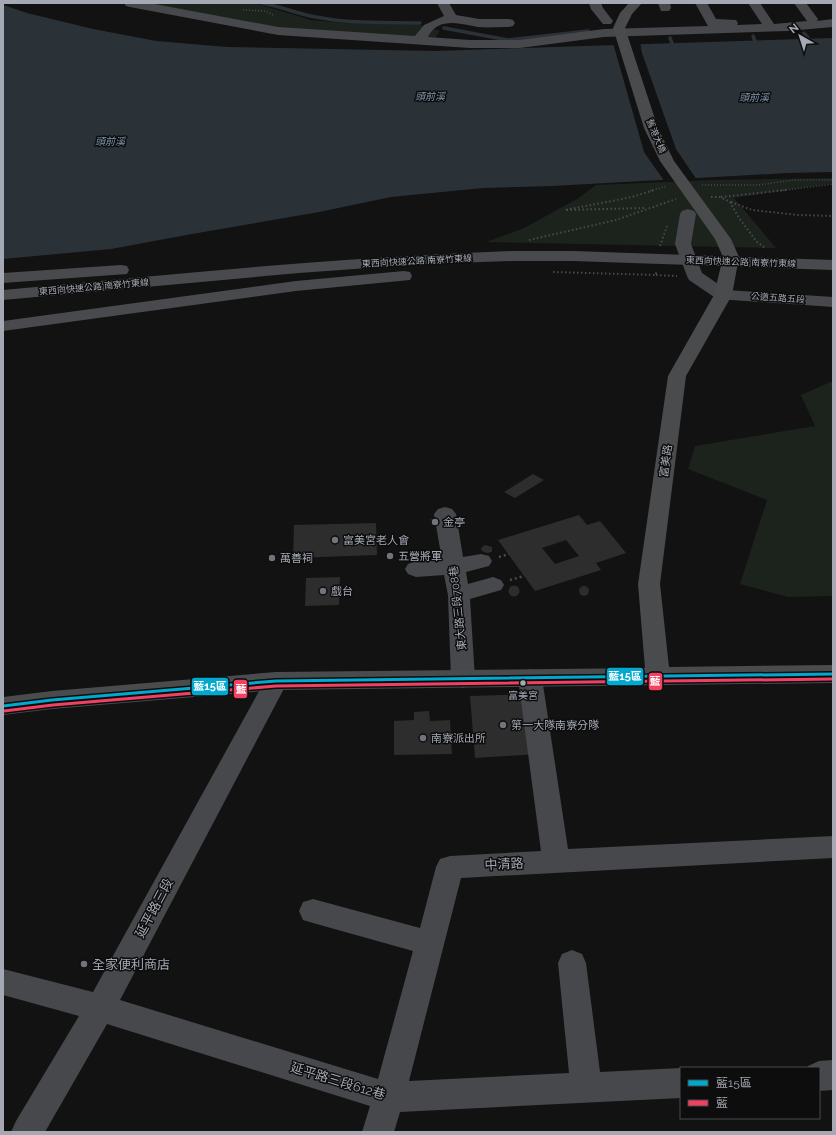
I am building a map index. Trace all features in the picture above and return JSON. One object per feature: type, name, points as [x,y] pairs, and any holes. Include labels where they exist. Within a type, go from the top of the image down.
[{"type":"highway","points":[[3,278],[395,253],[466,252],[513,262]]},
{"type":"highway","name":"東西向快速公路 南寮竹東線","points":[[3,306],[155,290],[339,274],[581,257],[833,265]]},
{"type":"highway","name":"東西向快速公路 南寮竹東線","points":[[3,295],[300,268],[424,260],[513,262],[661,270],[833,275]]},
{"type":"highway","points":[[3,326],[296,286],[393,277],[513,262]]},
{"type":"main road","name":"舊港大橋","points":[[636,3],[626,13],[619,28],[651,128],[667,161],[723,239],[731,257]]},
{"type":"main road","name":"富美路","points":[[658,676],[650,584],[677,376],[723,295],[731,257]]},
{"type":"main road","points":[[3,706],[52,700],[276,681],[833,674]]},
{"type":"street","points":[[130,3],[278,31],[470,44],[520,44],[604,33],[788,27],[833,23]]},
{"type":"street","points":[[443,3],[451,18]]},
{"type":"street","points":[[595,3],[597,9],[607,21]]},
{"type":"street","points":[[702,3],[712,23],[768,23],[833,17]]},
{"type":"street","points":[[754,3],[768,23]]},
{"type":"street","points":[[800,3],[812,19]]},
{"type":"street","points":[[420,41],[422,34],[429,26],[451,18],[479,23],[509,23]]},
{"type":"street","points":[[688,214],[683,244],[695,276],[723,295]]},
{"type":"street","name":"公道五路五段","points":[[723,295],[833,302]]},
{"type":"street","name":"東大路三段708巷","points":[[445,514],[459,595],[463,679]]},
{"type":"street","points":[[416,569],[454,567],[481,562]]},
{"type":"street","points":[[459,595],[493,585]]},
{"type":"street","points":[[530,678],[556,861]]},
{"type":"street","name":"延平路三段","points":[[27,1132],[100,1008],[276,681]]},
{"type":"street","name":"中清路","points":[[378,1132],[390,1097],[450,867],[833,848]]},
{"type":"street","points":[[313,911],[430,943]]},
{"type":"street","points":[[572,963],[586,1088]]},
{"type":"street","name":"延平路三段612巷","points":[[3,982],[100,1008],[390,1097],[680,1083]]},
{"type":"street","points":[[820,1076],[833,1075]]},
{"type":"path","points":[[705,198],[808,188],[833,184]]},
{"type":"path","points":[[720,197],[752,210],[798,215],[833,216]]},
{"type":"path","points":[[524,241],[539,239],[616,220],[676,199]]},
{"type":"path","points":[[730,202],[739,218],[757,242],[767,250]]},
{"type":"path","points":[[656,275],[695,276]]},
{"type":"shaded area","points":[[146,3],[249,3],[261,5],[311,20],[343,23],[420,25],[440,31],[435,38],[285,29]]},
{"type":"shaded area","points":[[833,178],[833,183],[734,198],[776,248],[486,242],[524,228],[577,199],[596,185],[714,180]]},
{"type":"shaded area","points":[[833,381],[833,596],[788,597],[740,584],[767,500],[688,469],[695,446],[815,426],[801,395]]},
{"type":"water","name":"頭前溪","points":[[3,5],[27,13],[93,29],[156,41],[227,47],[435,51],[833,38],[833,172],[483,188],[391,197],[319,212],[111,249],[3,259]]},
{"type":"pier","points":[[640,42],[642,53],[676,149],[697,180],[665,182],[644,152],[613,43]]},
{"type":"building","points":[[533,474],[544,480],[515,498],[504,492]]},
{"type":"building","points":[[579,515],[587,525],[600,521],[626,553],[596,563],[601,570],[535,591],[498,540]],"holes":[[[566,540],[579,556],[555,564],[542,548]]]},
{"type":"building","name":"金亭","points":[[436,518],[438,525],[430,523],[430,519]]},
{"type":"building","name":"富美宮老人會","points":[[376,523],[377,555],[293,558],[294,525]]},
{"type":"building","points":[[485,545],[492,547],[492,552],[487,553],[482,551],[481,548]]},
{"type":"building","name":"戲台","points":[[340,577],[339,605],[305,606],[306,578]]},
{"type":"building","points":[[512,586],[516,586],[518,587],[518,595],[512,596],[509,593],[509,589]]},
{"type":"building","points":[[584,586],[589,591],[584,596],[579,591]]},
{"type":"building","name":"第一大隊南寮分隊","points":[[529,694],[539,754],[475,758],[470,696]]},
{"type":"building","name":"南寮派出所","points":[[429,711],[430,721],[450,720],[452,754],[394,755],[394,721],[414,720],[414,712]]},
{"type":"waterway","points":[[262,3],[309,16],[342,21],[420,23]]},
{"type":"waterway","points":[[444,28],[508,40],[588,31]]},
{"type":"waterway","points":[[804,33],[809,39]]},
{"type":"waterway","points":[[753,36],[755,41]]},
{"type":"waterway","points":[[670,38],[672,43]]},
{"type":"transit line","name":"藍15區","points":[[3,706],[52,700],[276,681],[833,674]]},
{"type":"transit line","name":"藍","points":[[4,711],[53,705],[276,686],[833,679]]},
{"type":"place","name":"金亭","points":[[435,522]]},
{"type":"place","name":"富美宮老人會","points":[[335,540]]},
{"type":"place","name":"五營將軍","points":[[390,556]]},
{"type":"place","name":"萬善祠","points":[[272,558]]},
{"type":"place","name":"戲台","points":[[323,591]]},
{"type":"place","name":"富美宮","points":[[523,683]]},
{"type":"place","name":"第一大隊南寮分隊","points":[[503,725]]},
{"type":"place","name":"南寮派出所","points":[[423,738]]},
{"type":"place","name":"全家便利商店","points":[[84,964]]}]
